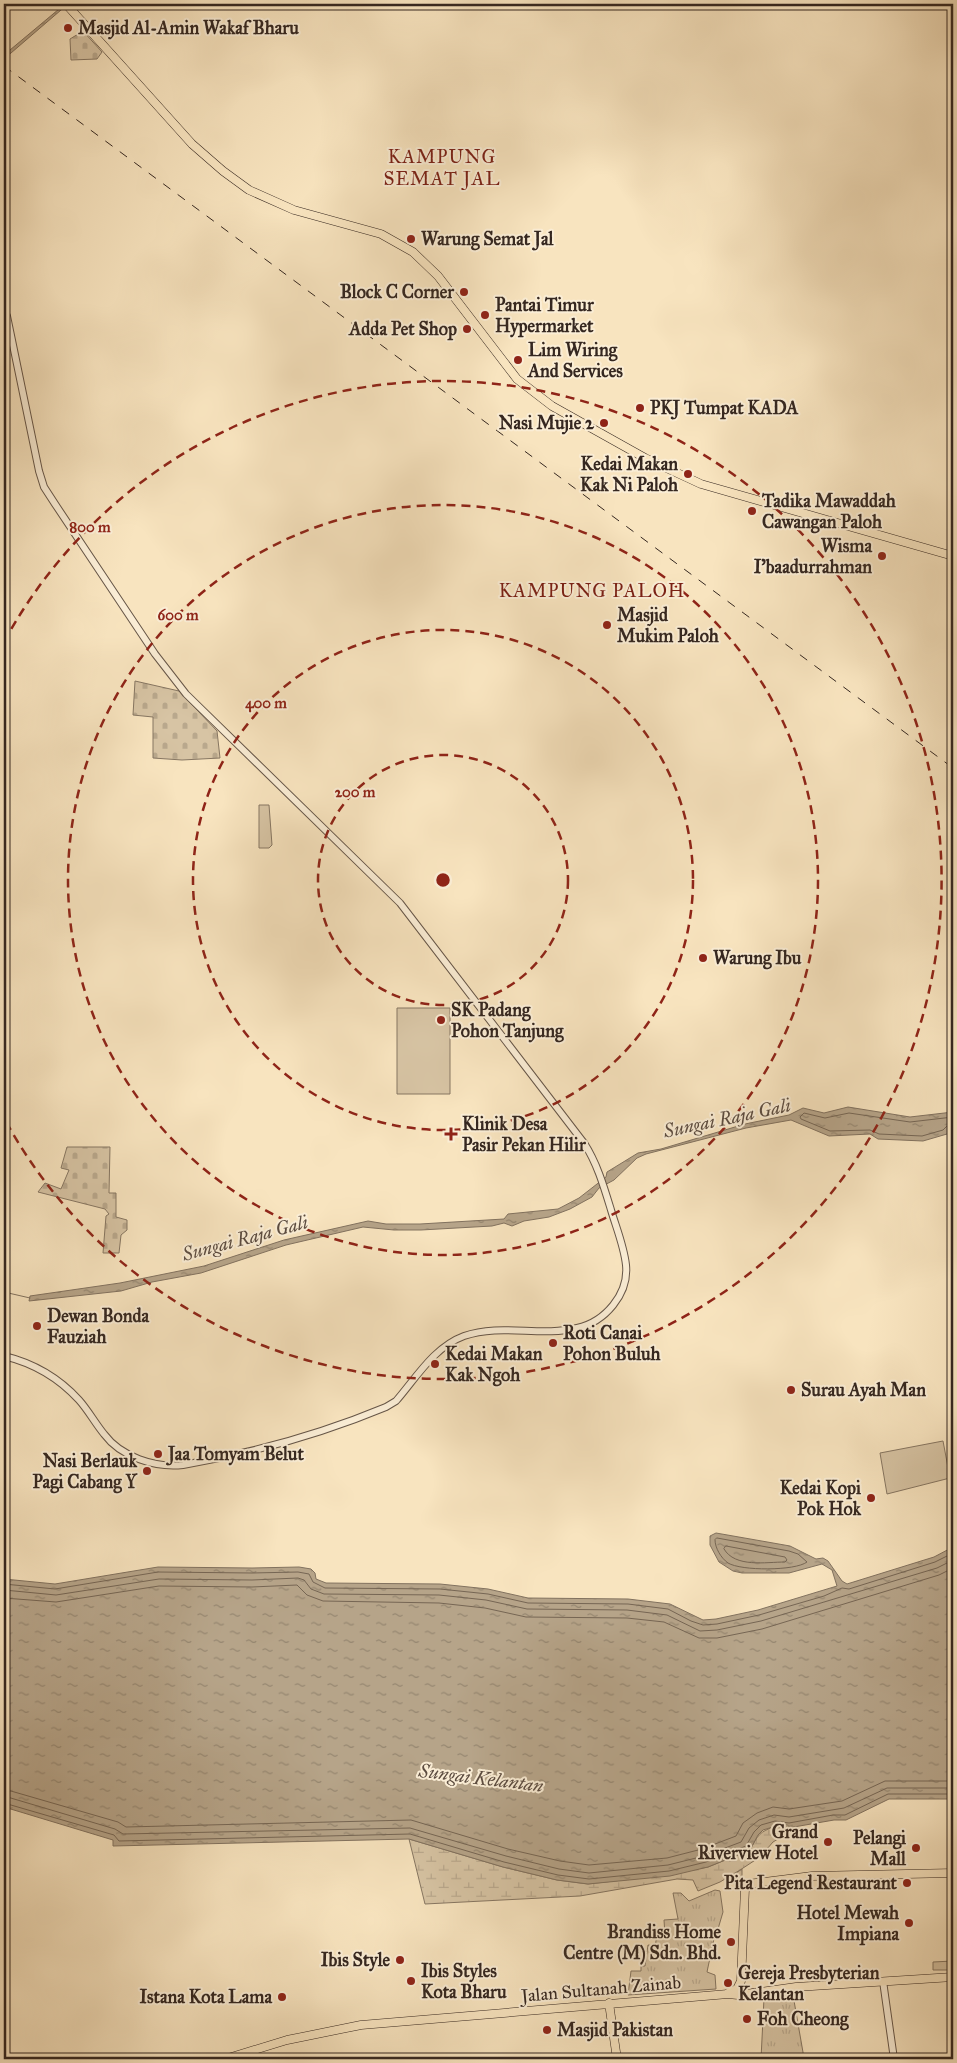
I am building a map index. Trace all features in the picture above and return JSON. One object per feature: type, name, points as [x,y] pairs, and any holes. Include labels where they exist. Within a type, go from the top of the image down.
[{"type":"main road","points":[[66,4],[192,144],[222,171],[249,190],[294,210],[381,234],[413,252],[438,276],[517,379],[552,406],[645,458],[701,484],[953,556]]},
{"type":"main road","points":[[728,1994],[737,1989],[741,1981],[745,1888],[748,1884],[812,1876],[953,1873]]},
{"type":"main road","name":"Jalan Sultanah Zainab","points":[[225,2059],[280,2042],[354,2026],[609,2003],[728,1994],[738,1995],[761,1991],[953,1977]]},
{"type":"main road","points":[[741,1981],[745,1989],[761,1991]]},
{"type":"main road","points":[[609,2003],[617,2059]]},
{"type":"street","points":[[4,310],[7,316],[39,471],[44,487],[155,654],[201,711],[400,903],[584,1143],[590,1152],[602,1183],[625,1258],[626,1274],[617,1300],[600,1318],[591,1324],[566,1330],[490,1330],[462,1337],[439,1351],[396,1401],[367,1414],[291,1440],[183,1465],[171,1466],[148,1462],[126,1453],[105,1436],[79,1400],[56,1379],[34,1366],[4,1356]]},
{"type":"street","points":[[883,1981],[894,2059]]},
{"type":"street","points":[[940,2059],[953,2057]]},
{"type":"green space","points":[[83,31],[102,52],[97,59],[71,60],[70,39]]},
{"type":"green space","points":[[135,681],[179,691],[217,731],[220,758],[182,760],[153,758],[153,717],[133,715]]},
{"type":"green space","points":[[259,805],[269,805],[272,845],[269,848],[259,848]]},
{"type":"green space","points":[[397,1008],[450,1008],[450,1094],[397,1094]]},
{"type":"green space","points":[[67,1147],[110,1147],[109,1193],[116,1193],[116,1217],[127,1220],[127,1230],[121,1235],[119,1253],[103,1253],[106,1216],[109,1214],[105,1209],[38,1192],[45,1183],[61,1189],[69,1170],[61,1168]]},
{"type":"green space","points":[[943,1441],[950,1478],[887,1494],[880,1453]]},
{"type":"green space","points":[[776,1826],[791,1831],[773,1842],[760,1857],[740,1870],[720,1882],[698,1891],[693,1880],[677,1879],[580,1896],[425,1904],[409,1839],[503,1867],[557,1880],[588,1884],[649,1877],[708,1867],[750,1850],[760,1835]]},
{"type":"green space","points":[[742,1869],[742,1888],[735,1888],[733,1875]]},
{"type":"green space","points":[[715,1890],[720,1891],[723,1912],[718,1929],[716,1929],[707,1972],[715,1975],[716,1989],[628,1995],[631,1971],[641,1971],[641,1966],[645,1966],[648,1945],[655,1946],[657,1936],[665,1935],[664,1920],[678,1919],[673,1893],[681,1893],[689,1901]]},
{"type":"green space","points":[[953,1961],[953,1970],[933,1970],[933,1962]]},
{"type":"green space","points":[[793,1995],[804,2058],[761,2059],[764,1998]]},
{"type":"water","points":[[65,4],[68,4],[4,59],[4,55]]},
{"type":"water","points":[[848,1107],[910,1117],[953,1112],[953,1125],[947,1134],[923,1141],[878,1139],[870,1134],[829,1136],[791,1120],[746,1128],[646,1154],[637,1158],[614,1180],[599,1188],[592,1197],[570,1209],[549,1217],[524,1221],[512,1226],[504,1223],[492,1226],[421,1230],[363,1227],[286,1245],[201,1273],[152,1282],[121,1291],[29,1301],[30,1296],[120,1283],[204,1266],[284,1240],[368,1221],[386,1224],[420,1224],[504,1219],[508,1214],[558,1209],[579,1198],[606,1177],[607,1172],[638,1153],[661,1149],[745,1124],[789,1115],[803,1108],[824,1113]]},
{"type":"water","name":"Sungai Kelantan","points":[[716,1533],[790,1546],[816,1559],[823,1558],[828,1561],[842,1581],[847,1584],[934,1557],[953,1547],[953,1799],[889,1799],[846,1820],[834,1820],[788,1828],[776,1826],[763,1830],[750,1850],[708,1867],[670,1876],[588,1884],[557,1880],[503,1867],[409,1839],[113,1846],[113,1840],[4,1807],[4,1579],[55,1584],[158,1567],[299,1567],[311,1569],[315,1573],[316,1579],[326,1583],[440,1584],[488,1589],[528,1598],[628,1599],[670,1604],[703,1620],[758,1610],[837,1586],[832,1570],[822,1564],[789,1573],[742,1573],[733,1571],[719,1562],[710,1545],[710,1536]]},
{"type":"waterway","name":"Sungai Raja Gali","points":[[4,1292],[30,1298]]},
{"type":"railway","points":[[4,66],[953,768]]},
{"type":"place","name":"Masjid Al-Amin Wakaf Bharu","points":[[68,28]]},
{"type":"place","name":"Warung Semat Jal","points":[[411,239]]},
{"type":"place","name":"Block C Corner","points":[[464,292]]},
{"type":"place","name":"Pantai Timur Hypermarket","points":[[485,315]]},
{"type":"place","name":"Adda Pet Shop","points":[[467,329]]},
{"type":"place","name":"Lim Wiring And Services","points":[[518,360]]},
{"type":"place","name":"PKJ Tumpat KADA","points":[[640,408]]},
{"type":"place","name":"Nasi Mujie 2","points":[[604,423]]},
{"type":"place","name":"Kedai Makan Kak Ni Paloh","points":[[688,474]]},
{"type":"place","name":"Tadika Mawaddah Cawangan Paloh","points":[[752,511]]},
{"type":"place","name":"Wisma I’baadurrahman","points":[[882,556]]},
{"type":"place","name":"Masjid Mukim Paloh","points":[[607,625]]},
{"type":"place","name":"Warung Ibu","points":[[703,958]]},
{"type":"place","name":"SK Padang Pohon Tanjung","points":[[441,1020]]},
{"type":"place","name":"Klinik Desa Pasir Pekan Hilir","points":[[451,1134]]},
{"type":"place","name":"Dewan Bonda Fauziah","points":[[37,1326]]},
{"type":"place","name":"Roti Canai Pohon Buluh","points":[[553,1343]]},
{"type":"place","name":"Kedai Makan Kak Ngoh","points":[[435,1364]]},
{"type":"place","name":"Surau Ayah Man","points":[[791,1390]]},
{"type":"place","name":"Jaa Tomyam Belut","points":[[158,1454]]},
{"type":"place","name":"Nasi Berlauk Pagi Cabang Y","points":[[147,1471]]},
{"type":"place","name":"Kedai Kopi Pok Hok","points":[[871,1498]]},
{"type":"place","name":"Grand Riverview Hotel","points":[[828,1842]]},
{"type":"place","name":"Pelangi Mall","points":[[916,1848]]},
{"type":"place","name":"Pita Legend Restaurant","points":[[907,1883]]},
{"type":"place","name":"Hotel Mewah Impiana","points":[[909,1923]]},
{"type":"place","name":"Brandiss Home Centre (M) Sdn. Bhd.","points":[[731,1942]]},
{"type":"place","name":"Ibis Style","points":[[400,1960]]},
{"type":"place","name":"Ibis Styles Kota Bharu","points":[[411,1981]]},
{"type":"place","name":"Gereja Presbyterian Kelantan","points":[[728,1983]]},
{"type":"place","name":"Istana Kota Lama","points":[[282,1997]]},
{"type":"place","name":"Foh Cheong","points":[[747,2019]]},
{"type":"place","name":"Masjid Pakistan","points":[[547,2030]]},
{"type":"district","name":"KAMPUNG SEMAT JAL","points":[[442,167]]},
{"type":"district","name":"KAMPUNG PALOH","points":[[592,590]]}]
